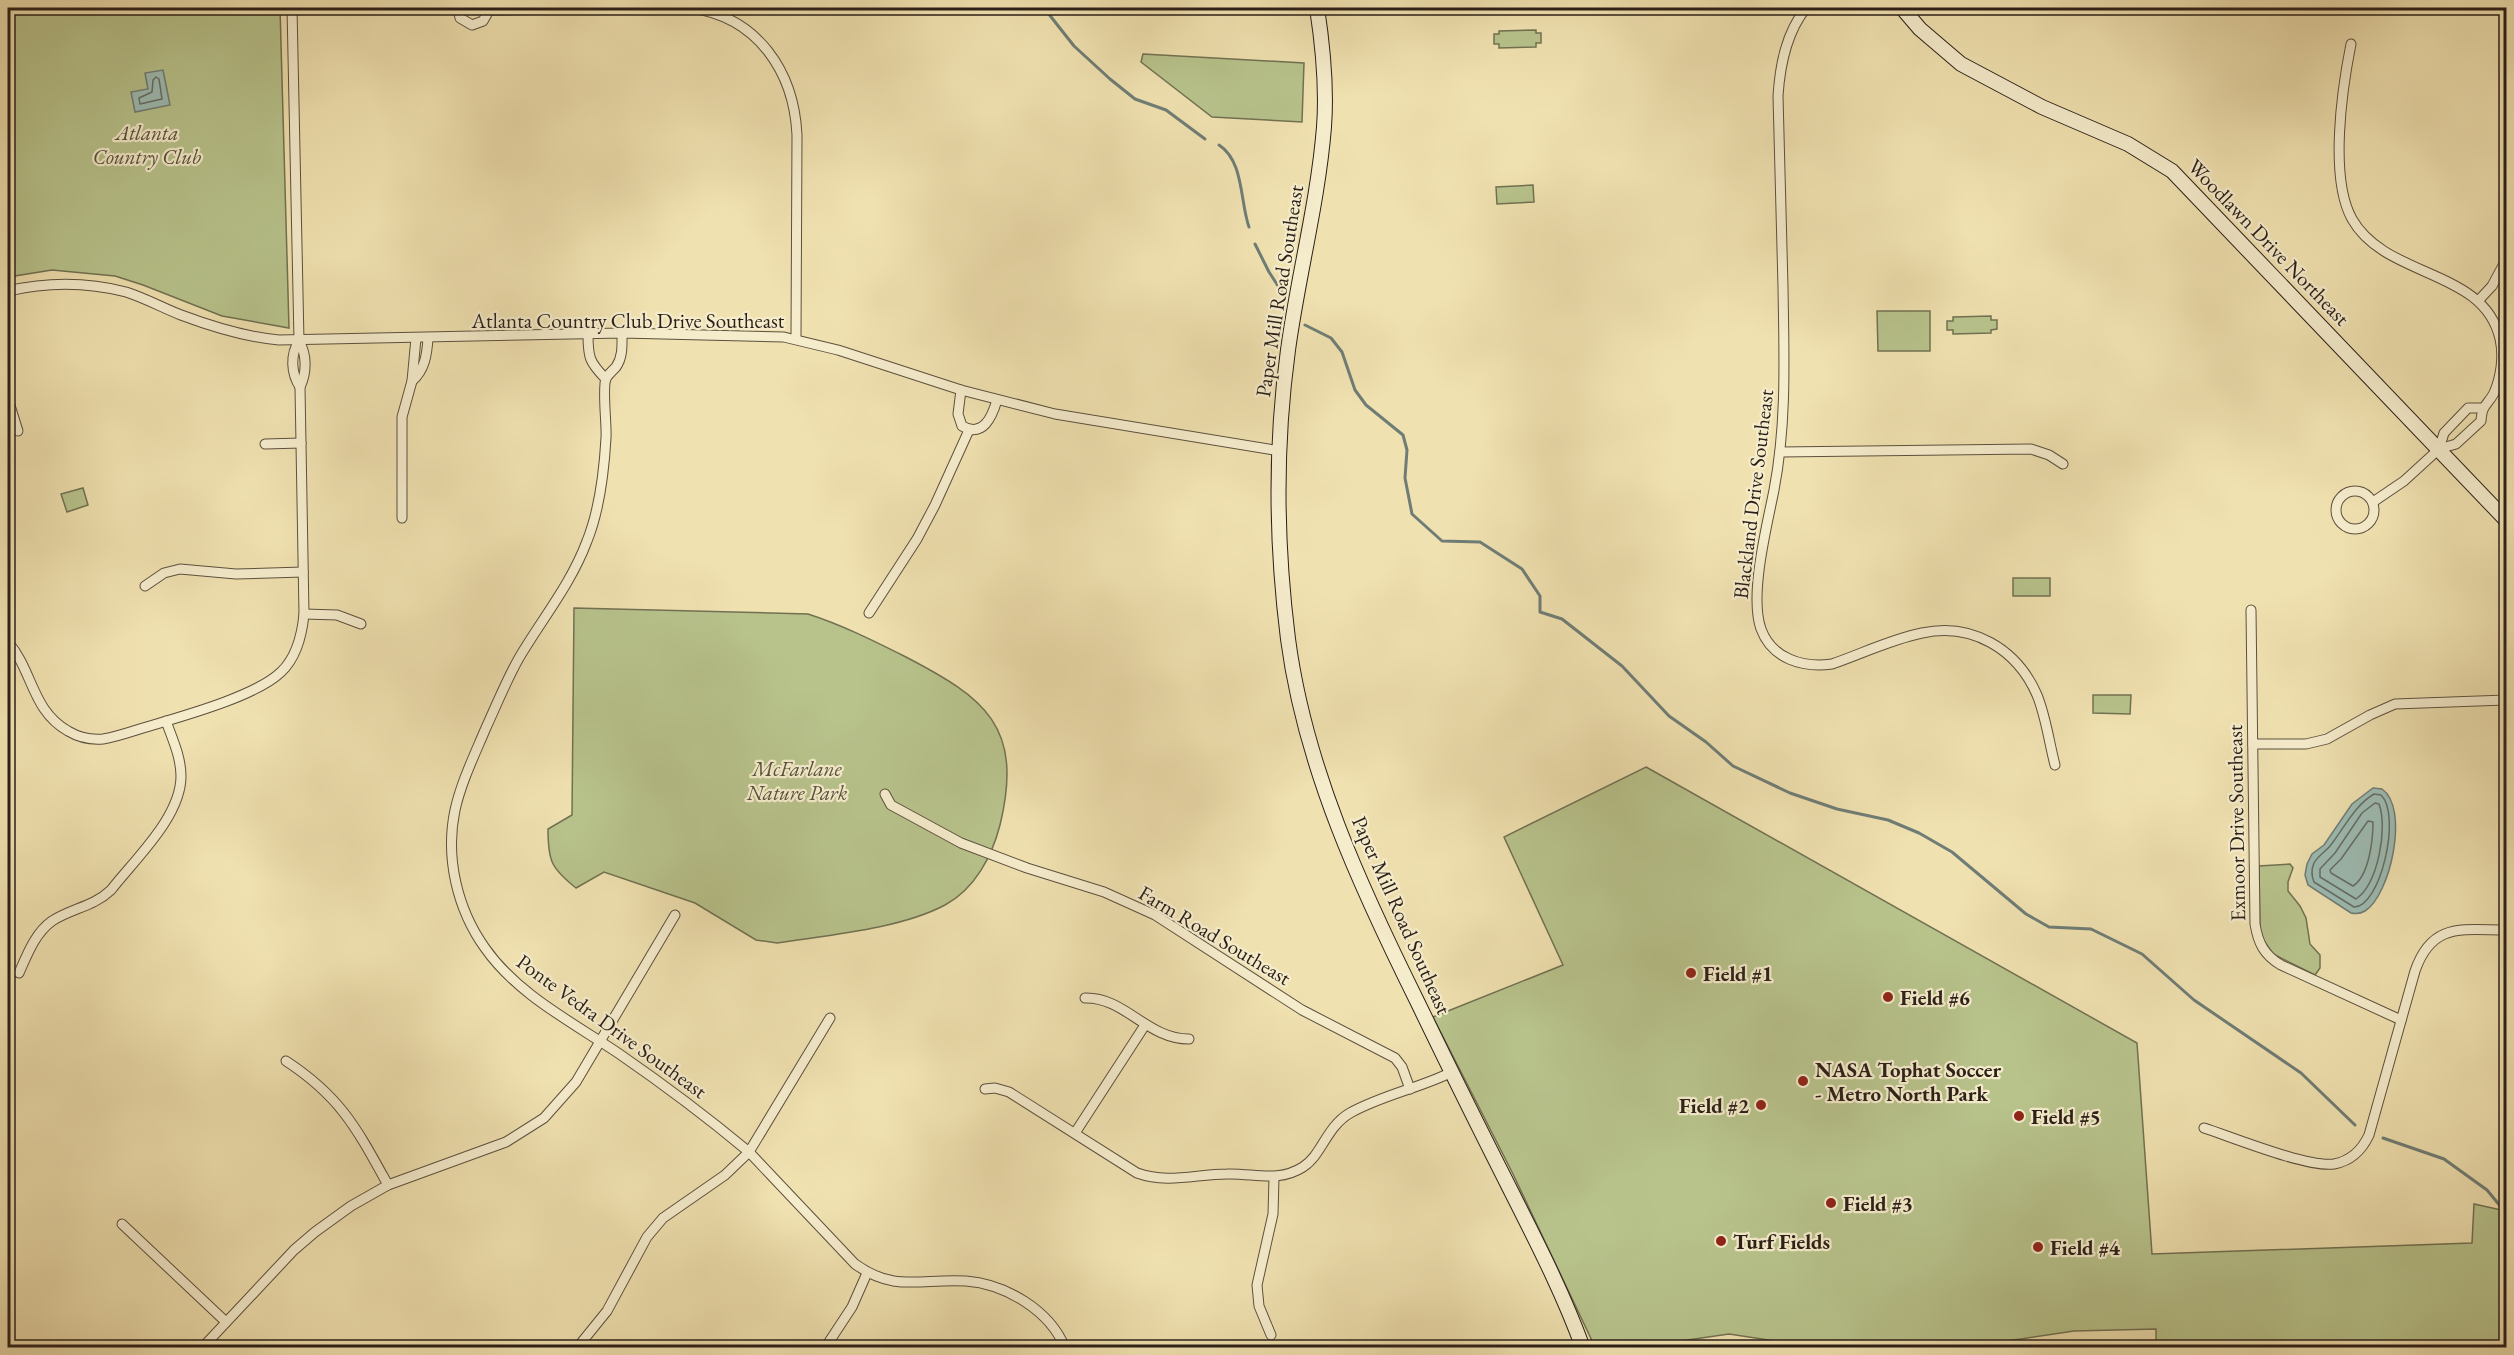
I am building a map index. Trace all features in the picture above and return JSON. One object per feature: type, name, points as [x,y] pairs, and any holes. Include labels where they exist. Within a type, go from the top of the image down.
[{"type":"street","points":[[8,642],[25,668],[46,714],[68,731],[92,739],[104,739],[166,721],[255,689],[281,672],[291,661],[299,641],[304,614],[300,387],[305,376],[304,357],[299,340],[292,8]]},
{"type":"street","points":[[458,8],[460,18],[472,25],[483,21],[488,9],[625,8]]},
{"type":"street","points":[[692,8],[719,14],[752,33],[776,60],[790,93],[797,135],[796,338]]},
{"type":"street","name":"Paper Mill Road Southeast","points":[[1317,8],[1324,74],[1324,125],[1288,348],[1280,451],[1280,543],[1283,592],[1292,663],[1309,732],[1344,845],[1381,931],[1535,1240],[1583,1347]]},
{"type":"street","name":"Blackland Drive Southeast","points":[[1806,8],[1790,34],[1780,72],[1784,418],[1757,599],[1761,630],[1777,651],[1797,663],[1819,666],[1832,664],[1922,633],[1942,630],[1981,637],[2006,652],[2028,678],[2037,696],[2055,765]]},
{"type":"street","name":"Woodlawn Drive Northeast","points":[[1902,8],[1920,29],[1961,64],[2042,107],[2128,144],[2172,171],[2506,519]]},
{"type":"street","points":[[2351,44],[2343,92],[2340,172],[2342,189],[2351,218],[2366,237],[2383,252],[2454,286],[2478,301],[2495,325],[2502,351],[2499,379],[2493,394],[2482,408],[2481,421],[2456,444],[2439,449],[2404,480],[2373,502]]},
{"type":"street","points":[[2506,117],[2506,145]]},
{"type":"street","points":[[2478,301],[2492,286],[2506,260]]},
{"type":"street","name":"Atlanta Country Club Drive Southeast","points":[[8,291],[54,284],[99,286],[127,293],[221,329],[258,338],[299,340],[622,333],[796,338],[998,400],[1099,423],[1280,451]]},
{"type":"street","name":"Ponte Vedra Drive Southeast","points":[[622,333],[620,358],[606,379],[603,476],[597,510],[587,542],[572,574],[519,658],[491,717],[455,809],[452,833],[454,875],[468,919],[485,949],[511,978],[546,1005],[687,1101],[749,1152],[855,1264],[867,1273],[891,1282],[907,1284],[964,1281],[993,1287],[1038,1311],[1057,1333],[1065,1347]]},
{"type":"street","points":[[588,334],[588,354],[592,365],[606,379]]},
{"type":"street","points":[[402,518],[402,417],[412,381],[416,338]]},
{"type":"street","points":[[412,381],[421,371],[428,338]]},
{"type":"street","points":[[961,390],[958,414],[962,426],[969,430],[980,429],[988,423],[998,400]]},
{"type":"street","points":[[8,399],[18,431]]},
{"type":"street","points":[[2439,449],[2444,433],[2468,408],[2482,408]]},
{"type":"street","points":[[869,614],[917,539],[935,506],[969,430]]},
{"type":"street","points":[[265,444],[301,443]]},
{"type":"street","points":[[1780,453],[2031,449],[2049,455],[2063,465]]},
{"type":"street","points":[[2359,491],[2373,502],[2372,520],[2365,526],[2356,529],[2340,522],[2337,505],[2342,496],[2349,492],[2359,491]]},
{"type":"street","points":[[145,586],[164,573],[180,569],[236,574],[303,573]]},
{"type":"street","name":"Exmoor Drive Southeast","points":[[2251,610],[2255,924],[2260,946],[2281,965],[2401,1020]]},
{"type":"street","points":[[304,614],[337,615],[361,624]]},
{"type":"street","points":[[2253,744],[2306,744],[2327,739],[2370,715],[2395,705],[2506,700]]},
{"type":"street","points":[[19,973],[33,943],[51,922],[102,899],[167,819],[175,805],[181,775],[166,721]]},
{"type":"street","name":"Farm Road Southeast","points":[[885,795],[891,805],[961,843],[1027,868],[1104,892],[1155,915],[1302,1010],[1395,1058],[1402,1067],[1410,1089]]},
{"type":"street","points":[[202,1347],[260,1284],[315,1232],[388,1185],[481,1152],[526,1130],[560,1103],[576,1082],[675,915]]},
{"type":"street","points":[[2204,1128],[2321,1165],[2333,1164],[2350,1158],[2365,1144],[2369,1135],[2419,958],[2436,937],[2460,930],[2506,930]]},
{"type":"street","points":[[1085,998],[1098,998],[1109,1002],[1169,1037],[1189,1039]]},
{"type":"street","points":[[577,1347],[607,1311],[647,1236],[663,1218],[725,1174],[749,1152],[830,1018]]},
{"type":"street","points":[[1075,1132],[1145,1025]]},
{"type":"street","points":[[286,1061],[323,1087],[336,1101],[362,1138],[388,1185]]},
{"type":"street","points":[[985,1089],[995,1088],[1009,1092],[1137,1173],[1147,1177],[1170,1180],[1229,1173],[1274,1177],[1294,1172],[1305,1166],[1330,1130],[1350,1113],[1452,1072]]},
{"type":"street","points":[[1271,1335],[1259,1306],[1257,1291],[1259,1271],[1273,1214],[1274,1177]]},
{"type":"street","points":[[122,1224],[226,1322]]},
{"type":"street","points":[[825,1347],[847,1316],[867,1273]]},
{"type":"green space","name":"Atlanta Country Club","points":[[8,8],[280,8],[289,328],[222,316],[115,276],[52,270],[8,277]]},
{"type":"green space","points":[[1536,30],[1536,33],[1541,33],[1541,43],[1536,43],[1536,47],[1499,48],[1499,44],[1494,44],[1494,34],[1499,34],[1499,31]]},
{"type":"green space","points":[[1143,54],[1304,63],[1302,122],[1212,117],[1141,62]]},
{"type":"green space","points":[[1533,185],[1534,202],[1497,204],[1496,187]]},
{"type":"green space","points":[[1877,311],[1930,311],[1930,351],[1878,351]]},
{"type":"green space","points":[[1991,316],[1991,320],[1997,320],[1997,329],[1991,330],[1991,333],[1953,334],[1953,330],[1947,330],[1947,321],[1953,321],[1953,317]]},
{"type":"green space","points":[[83,488],[88,505],[67,512],[61,494]]},
{"type":"green space","points":[[2013,578],[2050,578],[2050,596],[2013,596]]},
{"type":"green space","name":"McFarlane Nature Park","points":[[574,608],[808,614],[880,644],[957,686],[991,719],[1002,739],[1007,763],[1006,791],[1000,825],[981,871],[956,898],[927,913],[863,930],[777,943],[756,940],[695,903],[604,872],[576,888],[561,875],[553,863],[550,856],[548,829],[572,815]]},
{"type":"green space","points":[[2093,695],[2131,695],[2130,714],[2093,713]]},
{"type":"green space","name":"NASA Tophat Soccer - Metro North Park","points":[[1646,767],[2137,1043],[2152,1254],[2472,1243],[2474,1204],[2506,1211],[2506,1347],[2156,1347],[2156,1329],[2074,1331],[1960,1348],[1814,1347],[1729,1334],[1639,1347],[1595,1347],[1513,1174],[1433,1017],[1563,965],[1504,837]]},
{"type":"green space","points":[[2290,864],[2293,868],[2288,882],[2288,891],[2306,918],[2310,944],[2320,955],[2320,968],[2315,975],[2273,954],[2260,935],[2259,866]]},
{"type":"water","points":[[163,70],[170,105],[135,112],[131,92],[148,89],[145,73]]},
{"type":"water","points":[[2373,788],[2382,789],[2390,799],[2395,814],[2396,832],[2393,852],[2389,871],[2374,902],[2363,912],[2351,913],[2308,885],[2305,875],[2312,854],[2324,845],[2352,804]]},
{"type":"waterway","points":[[1044,8],[1074,46],[1110,79],[1135,99],[1166,110],[1205,139]]},
{"type":"waterway","points":[[1219,145],[1227,152],[1237,171],[1249,227]]},
{"type":"waterway","points":[[1255,244],[1284,295]]},
{"type":"waterway","points":[[1305,325],[1331,338],[1342,352],[1355,390],[1366,405],[1403,435],[1407,450],[1405,478],[1412,514],[1442,541],[1480,542],[1522,569],[1540,596],[1540,612],[1562,619],[1622,666],[1669,716],[1706,742],[1733,766],[1790,793],[1837,809],[1888,820],[1919,833],[1952,852],[2026,914],[2049,927],[2091,929],[2142,954],[2194,1000],[2301,1073],[2355,1125]]},
{"type":"waterway","points":[[2383,1138],[2444,1159],[2487,1190],[2506,1213]]},
{"type":"place","name":"Field #1","points":[[1691,973]]},
{"type":"place","name":"Field #6","points":[[1888,997]]},
{"type":"place","name":"NASA Tophat Soccer - Metro North Park","points":[[1803,1081]]},
{"type":"place","name":"Field #2","points":[[1761,1105]]},
{"type":"place","name":"Field #5","points":[[2019,1116]]},
{"type":"place","name":"Field #3","points":[[1831,1203]]},
{"type":"place","name":"Turf Fields","points":[[1721,1241]]},
{"type":"place","name":"Field #4","points":[[2038,1247]]}]
